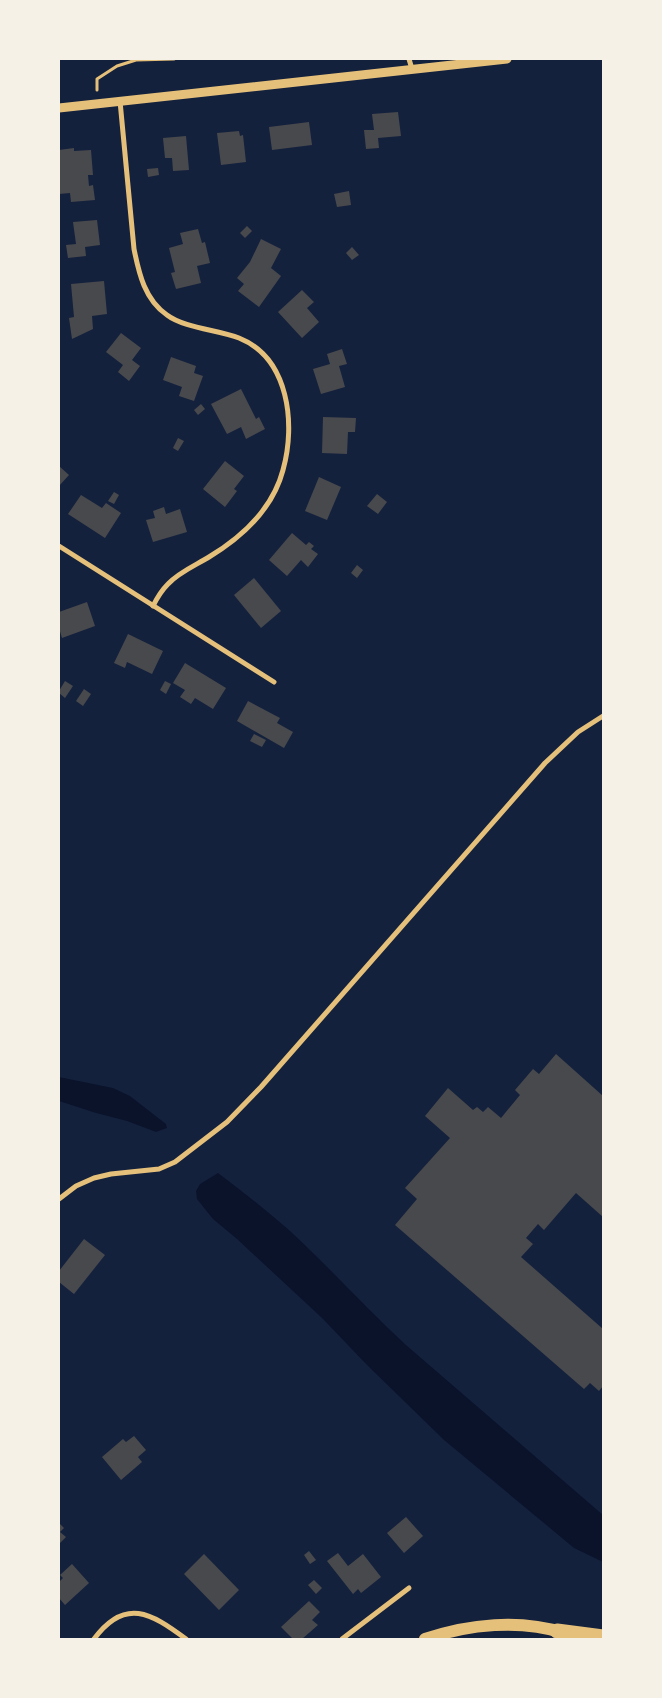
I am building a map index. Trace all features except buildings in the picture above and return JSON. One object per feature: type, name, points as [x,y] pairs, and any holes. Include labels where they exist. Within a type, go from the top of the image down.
[{"type":"highway","points":[[557,1630],[603,1637]]},
{"type":"main road","points":[[425,1639],[451,1631],[499,1625],[557,1630],[586,1639]]},
{"type":"street","points":[[409,59],[412,69]]},
{"type":"street","points":[[59,108],[507,59]]},
{"type":"street","points":[[120,101],[134,249],[145,289],[155,304],[173,318],[238,337],[261,351],[272,364],[281,382],[288,421],[285,465],[276,488],[265,507],[251,525],[232,541],[170,581],[153,606]]},
{"type":"street","points":[[59,546],[274,682]]},
{"type":"street","points":[[59,1200],[76,1186],[94,1178],[111,1174],[152,1170],[170,1165],[226,1122],[268,1079],[545,763],[578,732],[603,716]]},
{"type":"street","points":[[342,1639],[409,1588]]},
{"type":"street","points":[[94,1639],[106,1625],[117,1618],[135,1613],[151,1616],[186,1639]]},
{"type":"path","points":[[97,91],[97,79],[117,66],[136,60],[174,59]]},
{"type":"water","points":[[59,1077],[113,1088],[130,1096],[166,1124],[167,1128],[156,1132],[127,1121],[59,1101]]},
{"type":"water","points":[[218,1173],[289,1230],[406,1345],[603,1515],[603,1562],[574,1548],[444,1440],[322,1318],[213,1219],[197,1199],[196,1191],[200,1184]]}]
